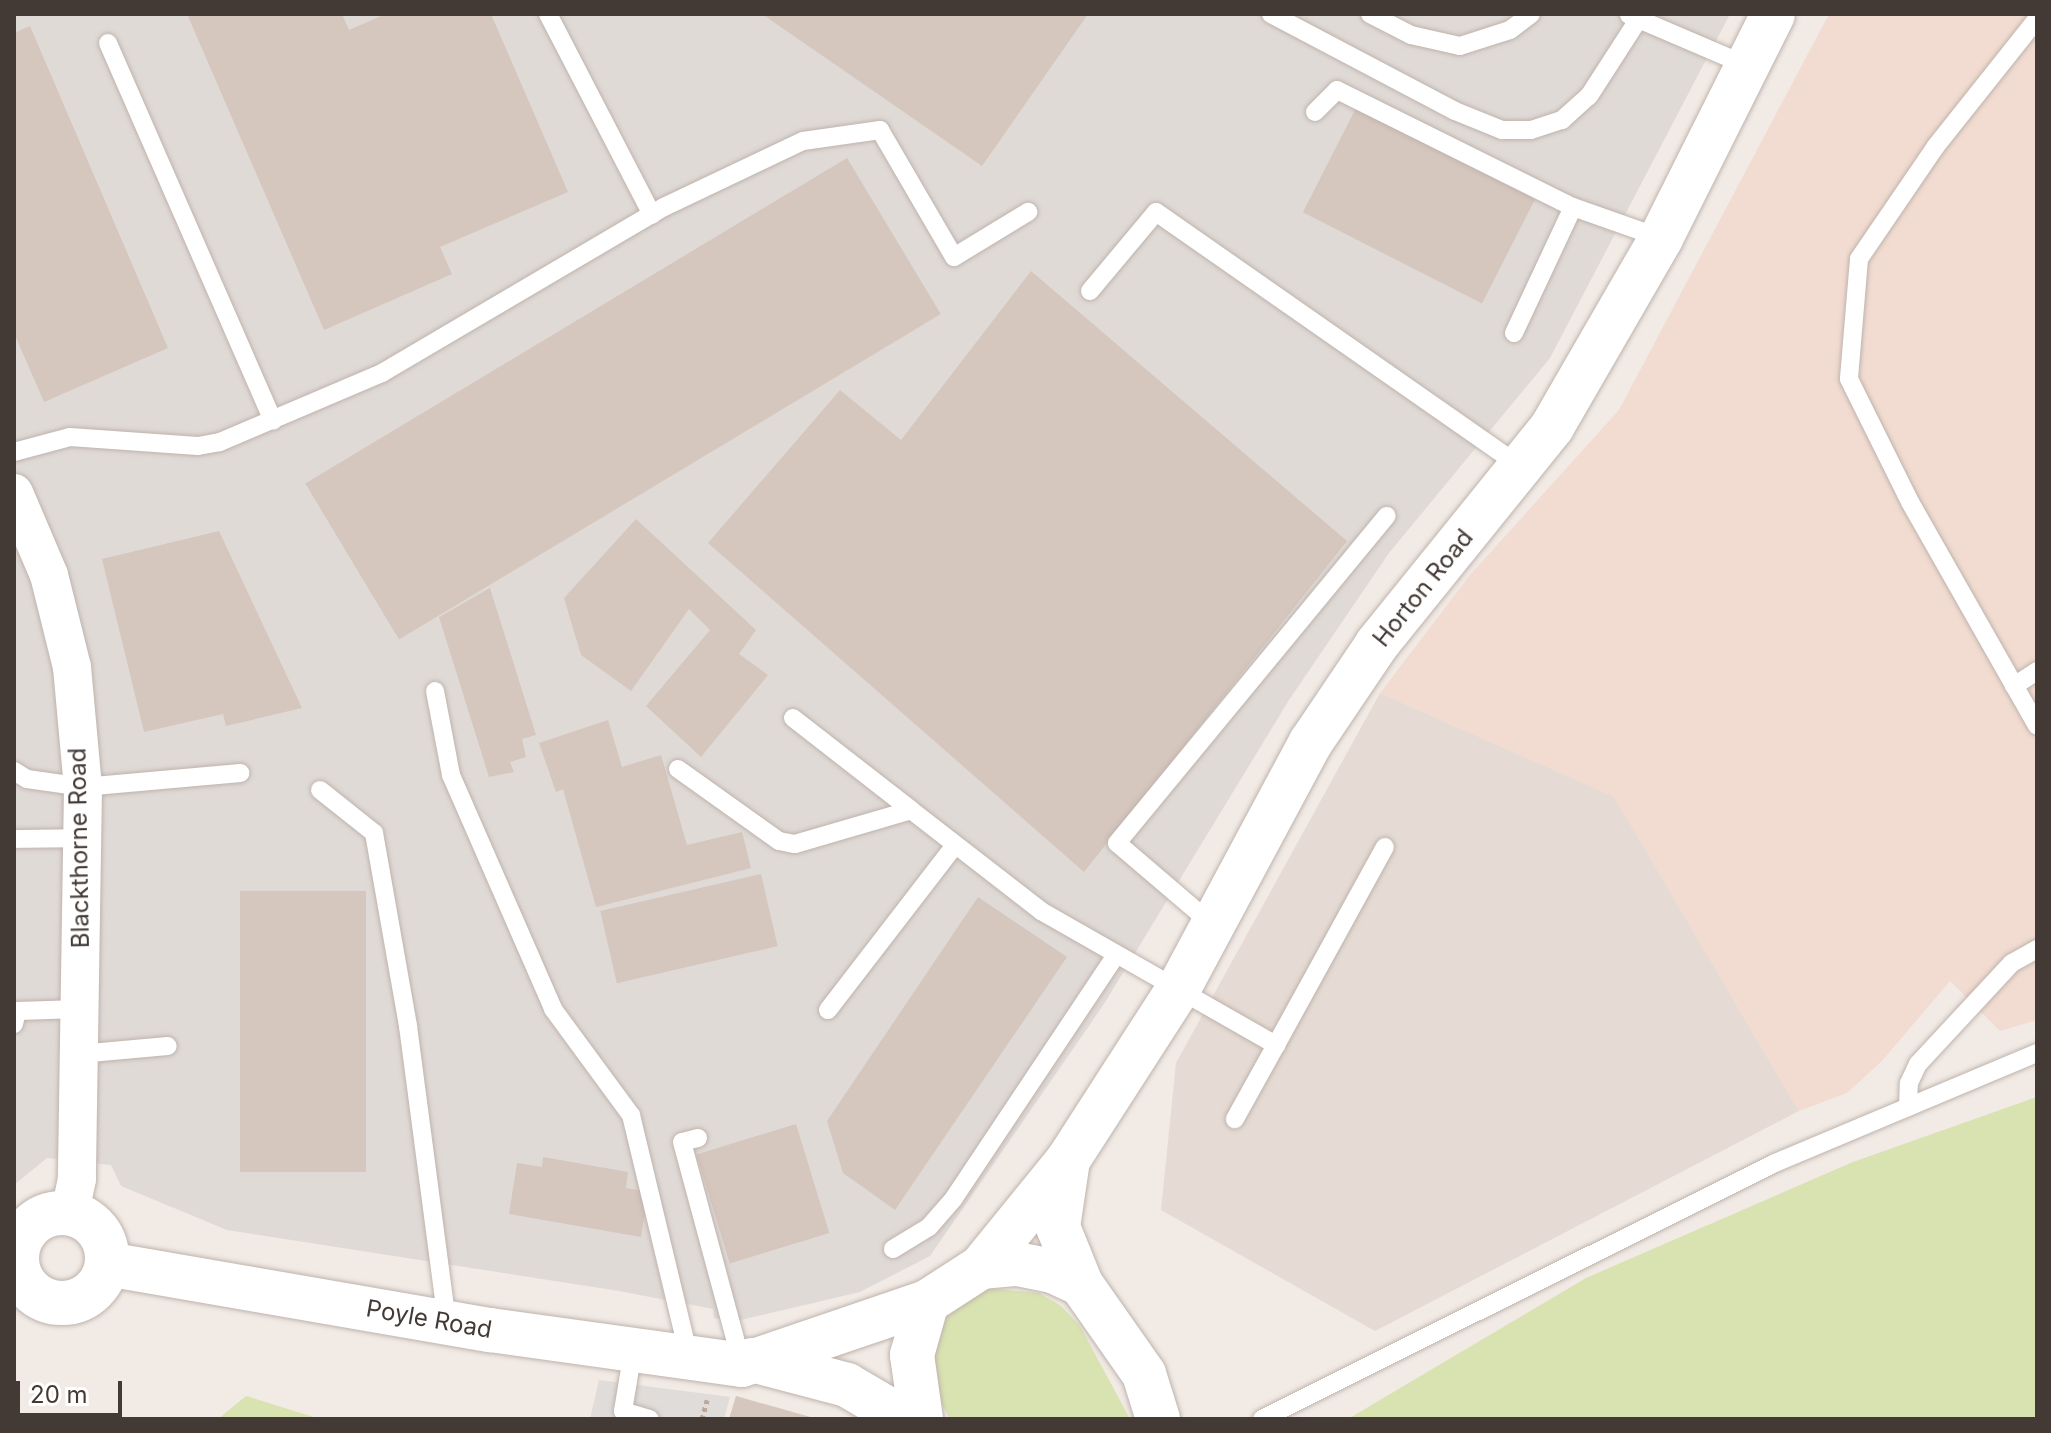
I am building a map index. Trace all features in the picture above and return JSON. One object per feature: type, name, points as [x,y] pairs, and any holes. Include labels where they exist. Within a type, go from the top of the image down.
[{"type":"street","name":"Horton Road","points":[[981,1267],[1068,1160],[1179,988],[1311,742],[1377,644],[1552,427],[1661,238],[1759,31]]},
{"type":"street","name":"Blackthorne Road","points":[[14,493],[49,575],[72,667],[83,787],[77,1179],[70,1213]]},
{"type":"street","name":"Horton Road","points":[[1068,1160],[1058,1227],[1081,1284],[1144,1374],[1158,1419]]},
{"type":"street","points":[[70,1213],[99,1231],[107,1264],[88,1295],[57,1303],[35,1295],[22,1280],[15,1251],[23,1233],[38,1219],[70,1213]]},
{"type":"street","name":"Poyle Road","points":[[107,1264],[447,1322],[747,1362],[847,1385],[905,1419]]},
{"type":"street","points":[[981,1267],[1017,1264],[1053,1271],[1081,1284]]},
{"type":"street","name":"Poyle Road","points":[[747,1362],[927,1302],[956,1279],[981,1267]]},
{"type":"street","points":[[921,1419],[912,1355],[927,1302]]},
{"type":"lane","points":[[548,14],[652,215]]},
{"type":"lane","points":[[1271,14],[1442,105],[1502,130],[1531,130],[1562,120],[1589,96],[1633,17],[1759,31]]},
{"type":"lane","points":[[1370,14],[1411,35],[1460,46],[1510,30],[1531,14]]},
{"type":"lane","points":[[2037,19],[1936,146],[1859,259],[1849,379],[1910,502],[2037,726]]},
{"type":"lane","points":[[108,43],[273,420]]},
{"type":"lane","points":[[1315,112],[1337,90],[1573,207],[1661,238]]},
{"type":"lane","points":[[14,452],[70,437],[198,446],[273,420],[382,373],[652,215],[803,141],[880,130],[954,257],[1028,212]]},
{"type":"lane","points":[[1514,333],[1573,207]]},
{"type":"lane","points":[[1090,291],[1156,212],[1520,466]]},
{"type":"lane","points":[[1213,925],[1117,843],[1387,516]]},
{"type":"lane","points":[[2014,686],[2037,671]]},
{"type":"lane","points":[[435,691],[451,775],[553,1009],[631,1115],[689,1356]]},
{"type":"lane","points":[[793,718],[1041,911],[1276,1045]]},
{"type":"lane","points":[[678,769],[779,841],[795,844],[911,810]]},
{"type":"lane","points":[[14,771],[27,779],[83,787],[240,773]]},
{"type":"lane","points":[[320,790],[374,833],[408,1026],[447,1322]]},
{"type":"lane","points":[[14,839],[82,838]]},
{"type":"lane","points":[[828,1010],[955,845]]},
{"type":"lane","points":[[1235,1119],[1385,847]]},
{"type":"lane","points":[[1908,1107],[1909,1083],[1918,1064],[2012,963],[2037,949]]},
{"type":"lane","points":[[893,1249],[929,1227],[954,1198],[1116,955]]},
{"type":"lane","points":[[14,1024],[17,1011],[80,1009]]},
{"type":"lane","points":[[79,1054],[168,1046]]},
{"type":"lane","points":[[1262,1419],[1775,1163],[2037,1053]]},
{"type":"lane","points":[[698,1138],[682,1142],[747,1362]]},
{"type":"lane","points":[[634,1348],[623,1411],[650,1419]]},
{"type":"shaded area","points":[[14,14],[1730,14],[1550,358],[1389,553],[1289,700],[1104,1004],[930,1256],[860,1292],[736,1321],[714,1318],[713,1309],[619,1291],[227,1230],[121,1186],[111,1165],[47,1158],[14,1185]]},
{"type":"shaded area","points":[[1829,14],[2037,14],[2037,1020],[2000,1031],[1950,981],[1882,1061],[1847,1093],[1799,1111],[1614,797],[1380,693],[1470,575],[1619,410]]},
{"type":"shaded area","points":[[1380,693],[1614,796],[1799,1111],[1375,1331],[1161,1210],[1176,1063]]},
{"type":"shaded area","points":[[599,1380],[730,1397],[724,1419],[590,1419]]},
{"type":"green space","points":[[2037,1097],[2037,1419],[1348,1419],[1586,1278],[1853,1162]]},
{"type":"green space","points":[[986,1288],[1039,1293],[1061,1306],[1080,1326],[1130,1419],[950,1419],[938,1397],[931,1368],[935,1339],[946,1316]]},
{"type":"green space","points":[[246,1396],[320,1419],[218,1419]]},
{"type":"building","points":[[187,14],[342,14],[349,30],[386,14],[491,14],[568,192],[440,247],[452,274],[324,330]]},
{"type":"building","points":[[762,14],[1088,14],[982,166]]},
{"type":"building","points":[[30,26],[168,348],[44,402],[14,333],[14,33]]},
{"type":"building","points":[[1356,108],[1535,199],[1482,303],[1303,212]]},
{"type":"building","points":[[847,158],[941,314],[399,640],[305,484]]},
{"type":"building","points":[[1031,271],[1347,541],[1084,872],[708,543],[840,390],[901,440]]},
{"type":"building","points":[[636,519],[756,630],[739,654],[768,675],[701,757],[646,706],[710,630],[689,609],[631,691],[581,655],[564,598]]},
{"type":"building","points":[[219,531],[302,708],[226,726],[223,714],[144,732],[102,559]]},
{"type":"building","points":[[490,588],[536,735],[522,739],[526,757],[510,762],[514,772],[489,777],[439,617]]},
{"type":"building","points":[[608,720],[622,767],[661,755],[687,845],[742,832],[751,868],[596,907],[563,789],[556,792],[539,743]]},
{"type":"building","points":[[761,874],[778,946],[617,983],[600,911]]},
{"type":"building","points":[[240,891],[366,891],[366,1172],[240,1172]]},
{"type":"building","points":[[978,897],[1067,957],[895,1210],[843,1173],[827,1121]]},
{"type":"building","points":[[796,1124],[829,1233],[730,1263],[697,1154]]},
{"type":"building","points":[[543,1157],[628,1172],[626,1188],[648,1192],[641,1237],[509,1214],[517,1163],[542,1167]]},
{"type":"building","points":[[736,1396],[814,1418],[814,1419],[729,1419]]}]
